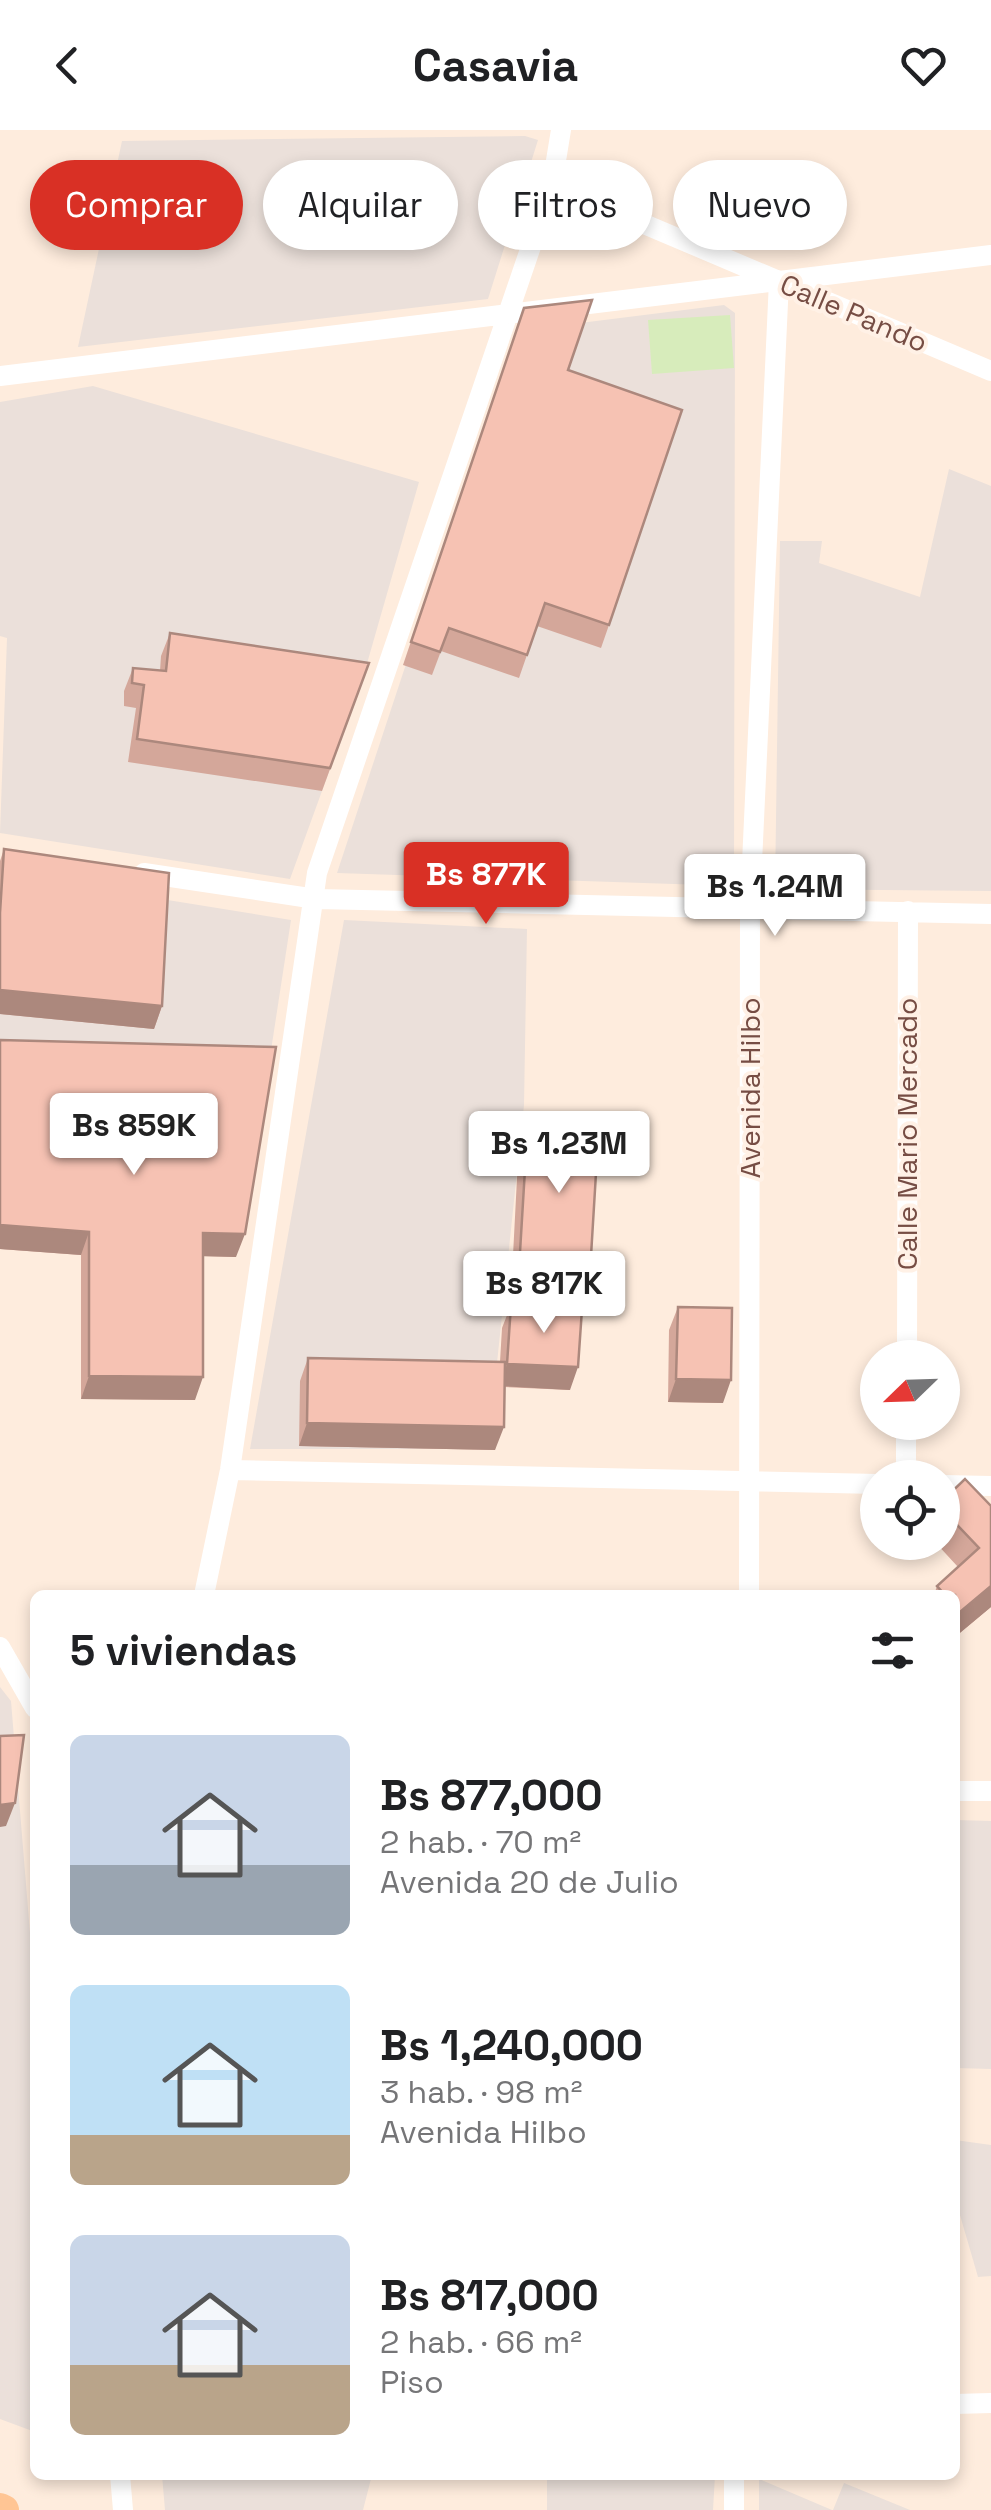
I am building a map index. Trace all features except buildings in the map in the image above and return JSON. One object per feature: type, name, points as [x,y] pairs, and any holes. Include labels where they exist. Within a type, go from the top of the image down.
[{"type":"street","points":[[556,160],[561,130]]},
{"type":"street","name":"Calle Pando","points":[[653,227],[991,372]]},
{"type":"street","points":[[205,1590],[230,1470],[317,873],[529,250]]},
{"type":"street","points":[[0,376],[991,255]]},
{"type":"street","name":"Avenida Hilbo","points":[[749,1590],[750,906],[779,281]]},
{"type":"street","points":[[125,870],[316,899],[991,914]]},
{"type":"street","name":"Calle Mario Mercado","points":[[906,1340],[908,911]]},
{"type":"street","points":[[230,1470],[860,1484]]},
{"type":"street","points":[[960,1485],[991,1486]]},
{"type":"street","points":[[0,1647],[30,1699]]},
{"type":"street","points":[[960,1790],[991,1792]]},
{"type":"street","points":[[960,2404],[991,2403]]},
{"type":"street","points":[[120,2480],[122,2510]]},
{"type":"street","points":[[734,2480],[734,2510]]},
{"type":"shaded area","points":[[525,136],[538,140],[532,160],[478,160],[478,250],[503,250],[488,299],[78,347],[99,250],[243,250],[243,160],[118,160],[122,141]]},
{"type":"shaded area","points":[[724,305],[735,313],[734,886],[337,873],[516,331]]},
{"type":"shaded area","points":[[93,386],[419,482],[362,681],[290,879],[0,833],[7,638],[0,636],[0,402]]},
{"type":"shaded area","points":[[949,469],[991,486],[991,891],[775,889],[780,541],[822,541],[819,563],[920,597]]},
{"type":"shaded area","points":[[0,873],[291,920],[268,1070],[195,1256],[0,1249]]},
{"type":"shaded area","points":[[344,920],[527,929],[524,1105],[488,1449],[250,1449]]},
{"type":"shaded area","points":[[0,1687],[11,1701],[30,1933],[30,2430],[0,2419]]},
{"type":"shaded area","points":[[960,1820],[991,1821],[991,2069],[960,2068]]},
{"type":"shaded area","points":[[960,2141],[991,2145],[991,2276],[978,2277],[960,2215]]},
{"type":"shaded area","points":[[162,2480],[371,2480],[363,2510],[165,2510]]},
{"type":"shaded area","points":[[547,2480],[715,2480],[713,2510],[547,2510]]},
{"type":"shaded area","points":[[761,2480],[832,2510],[759,2510]]},
{"type":"shaded area","points":[[844,2483],[910,2510],[833,2510]]},
{"type":"green space","points":[[730,315],[734,368],[652,374],[648,320]]}]
